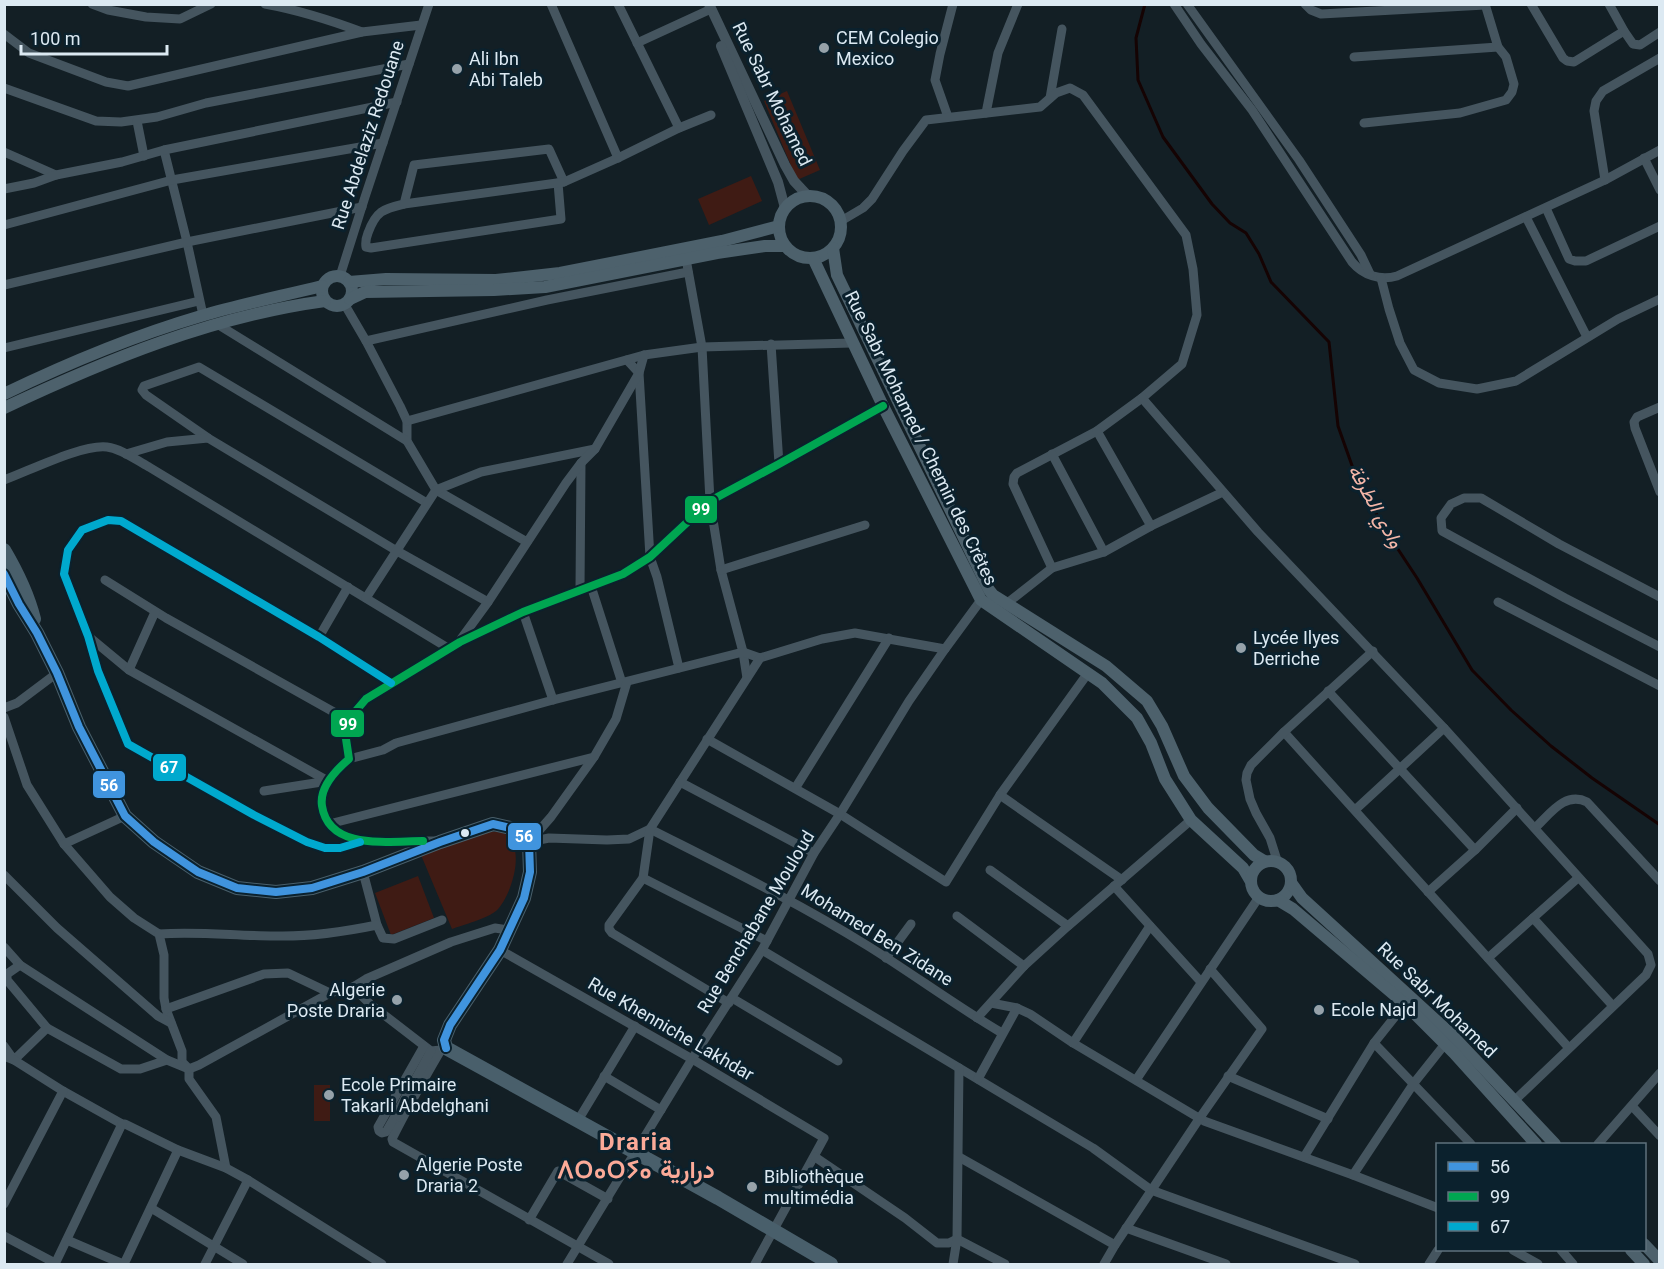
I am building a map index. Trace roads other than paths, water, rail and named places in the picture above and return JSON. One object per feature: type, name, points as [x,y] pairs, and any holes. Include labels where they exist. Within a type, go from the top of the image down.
[{"type":"main road","points":[[808,196],[821,198],[830,203],[837,211],[841,221],[841,231],[833,248],[822,256],[813,258],[804,258],[794,254],[785,246],[779,226],[785,208],[794,200],[808,196]]},
{"type":"main road","points":[[779,226],[722,241],[560,273],[496,280],[331,277],[322,286],[322,297],[332,306],[341,306],[365,292],[545,287],[687,266],[765,246],[785,246]]},
{"type":"main road","points":[[833,248],[837,275],[993,596],[1106,666],[1147,700],[1162,726],[1184,776],[1208,808],[1254,855],[1284,865],[1289,870],[1292,884],[1287,893],[1278,900]]},
{"type":"main road","name":"Rue Sabr Mohamed / Chemin des Crêtes","points":[[813,258],[852,343],[981,600],[1102,683],[1137,718],[1151,743],[1165,779],[1191,820],[1243,868],[1250,880]]},
{"type":"main road","points":[[344,279],[352,290],[347,302]]},
{"type":"main road","points":[[4,394],[55,369],[118,343],[203,315],[322,286]]},
{"type":"main road","points":[[4,408],[59,382],[121,357],[217,324],[325,301]]},
{"type":"main road","points":[[4,550],[14,566],[28,600],[37,633]]},
{"type":"main road","points":[[4,574],[37,633],[57,673],[79,727],[126,816],[154,842],[198,872],[237,888],[276,892],[312,888],[363,872],[493,824],[515,829],[524,836],[529,842],[530,872],[524,898],[500,950],[450,1026],[444,1040],[435,1049],[718,1198],[831,1264]]},
{"type":"main road","points":[[1270,861],[1255,869],[1250,880],[1255,893],[1265,900],[1278,900],[1293,909],[1405,1004],[1535,1143]]},
{"type":"main road","name":"Rue Sabr Mohamed","points":[[1292,884],[1302,898],[1452,1035],[1554,1143]]},
{"type":"main road","points":[[1646,1246],[1659,1261]]},
{"type":"main road","points":[[1632,1251],[1644,1264]]},
{"type":"street","points":[[92,4],[108,10],[146,17],[180,19],[211,4]]},
{"type":"street","points":[[265,4],[362,32]]},
{"type":"street","name":"Rue Abdelaziz Redouane","points":[[344,279],[362,207],[429,4]]},
{"type":"street","points":[[551,4],[618,158]]},
{"type":"street","points":[[618,4],[679,128]]},
{"type":"street","points":[[948,117],[935,80],[953,4]]},
{"type":"street","points":[[986,112],[998,53],[1018,4]]},
{"type":"street","points":[[1174,4],[1201,44],[1252,110],[1352,262],[1360,270],[1382,278],[1397,276],[1546,208],[1605,180],[1659,150]]},
{"type":"street","points":[[1187,4],[1299,160],[1361,255],[1370,274]]},
{"type":"street","points":[[1305,4],[1311,10],[1321,14],[1485,5],[1498,47],[1506,57],[1514,84],[1506,100],[1460,113],[1364,123]]},
{"type":"street","points":[[1531,4],[1567,61],[1574,62],[1624,31]]},
{"type":"street","points":[[1609,4],[1633,44],[1640,45],[1659,32]]},
{"type":"street","points":[[638,43],[710,7],[711,22],[778,182],[785,208]]},
{"type":"street","name":"Rue Sabr Mohamed","points":[[710,7],[785,165],[794,181],[808,196]]},
{"type":"street","points":[[4,34],[29,53],[106,82],[128,86],[362,32],[421,25]]},
{"type":"street","points":[[1050,99],[1062,29]]},
{"type":"street","points":[[1354,57],[1498,47]]},
{"type":"street","points":[[1605,180],[1594,111],[1596,102],[1603,92],[1659,58]]},
{"type":"street","points":[[4,88],[96,121],[121,122],[137,121],[206,103],[409,63]]},
{"type":"street","points":[[841,221],[863,208],[872,199],[926,120],[1040,107],[1056,93],[1070,88],[1083,95],[1186,235],[1193,269],[1197,315],[1182,364],[1142,398],[1097,431],[1017,473],[1014,477],[1013,484],[1052,568]]},
{"type":"street","points":[[4,189],[164,150],[397,102]]},
{"type":"street","points":[[404,204],[414,165],[549,149],[561,183],[561,219],[371,248],[366,247],[365,242],[372,221],[387,208],[561,183],[711,115]]},
{"type":"street","points":[[137,121],[144,156]]},
{"type":"street","points":[[4,225],[172,180],[383,143]]},
{"type":"street","points":[[164,150],[203,315]]},
{"type":"street","points":[[4,152],[56,175]]},
{"type":"street","points":[[1644,159],[1659,190]]},
{"type":"street","points":[[4,285],[187,242],[362,207]]},
{"type":"street","points":[[1546,208],[1569,259],[1575,261],[1586,261],[1659,226]]},
{"type":"street","points":[[1526,217],[1587,338]]},
{"type":"street","points":[[366,341],[687,266],[702,347],[710,501],[721,570],[743,652],[747,678]]},
{"type":"street","points":[[1382,278],[1400,343],[1414,370],[1439,383],[1477,389],[1516,381],[1617,319],[1659,299]]},
{"type":"street","points":[[5,347],[199,301]]},
{"type":"street","points":[[347,302],[407,421],[407,441]]},
{"type":"street","points":[[217,324],[407,441],[436,490],[527,542]]},
{"type":"street","points":[[407,421],[644,355],[702,347],[852,343]]},
{"type":"street","points":[[771,344],[779,464]]},
{"type":"street","points":[[460,642],[590,450],[639,373],[644,355]]},
{"type":"street","points":[[627,360],[639,373],[650,557],[679,668]]},
{"type":"street","points":[[427,503],[200,367],[144,386],[142,390],[146,396],[208,438],[397,551],[489,602]]},
{"type":"street","points":[[1142,398],[1258,532],[1373,651],[1648,954],[1651,964],[1646,975],[1514,1101]]},
{"type":"street","points":[[349,759],[346,739],[348,720],[366,699],[460,642],[523,612],[622,574],[650,557],[710,501],[883,406]]},
{"type":"street","points":[[1659,407],[1637,417],[1634,422],[1655,470],[1659,492]]},
{"type":"street","points":[[1097,431],[1151,526]]},
{"type":"street","points":[[126,454],[166,442],[208,438]]},
{"type":"street","points":[[4,480],[82,450],[105,447],[126,454],[448,648]]},
{"type":"street","points":[[366,598],[436,490],[481,472],[590,450]]},
{"type":"street","points":[[1052,454],[1104,552]]},
{"type":"street","points":[[580,590],[581,463]]},
{"type":"street","points":[[566,483],[580,503]]},
{"type":"street","points":[[1006,604],[1052,568],[1104,552],[1151,526],[1223,492]]},
{"type":"street","points":[[1659,597],[1559,544],[1481,498],[1464,498],[1451,504],[1441,518],[1442,531],[1659,646]]},
{"type":"street","points":[[366,841],[340,848],[325,848],[307,843],[128,744],[98,671],[88,636],[64,574],[68,550],[82,530],[108,520],[121,521],[320,637],[391,683]]},
{"type":"street","points":[[721,570],[865,525]]},
{"type":"street","points":[[105,580],[155,612],[348,720]]},
{"type":"street","points":[[529,842],[551,817],[594,757],[616,718],[625,683],[591,586]]},
{"type":"street","points":[[320,637],[348,587]]},
{"type":"street","name":"Rue Benchabane Mouloud","points":[[567,1264],[692,1059],[762,950],[814,853],[909,701],[981,600]]},
{"type":"street","points":[[1498,602],[1659,686]]},
{"type":"street","points":[[129,670],[155,612]]},
{"type":"street","points":[[523,612],[553,700]]},
{"type":"street","points":[[440,842],[366,841],[339,834],[324,815],[321,798],[328,781],[349,759],[383,750],[396,743],[743,652],[760,658],[822,639],[855,633],[945,649]]},
{"type":"street","points":[[88,636],[129,670],[328,781]]},
{"type":"street","points":[[796,787],[889,638]]},
{"type":"street","points":[[1270,861],[1270,838],[1256,813],[1246,780],[1247,773],[1251,765],[1284,732],[1373,651]]},
{"type":"street","points":[[760,658],[650,829],[643,878],[609,925],[609,929],[612,933],[838,1061]]},
{"type":"street","points":[[4,708],[18,703],[57,673]]},
{"type":"street","points":[[707,739],[796,787],[946,882],[1000,795],[1088,673]]},
{"type":"street","points":[[1328,691],[1474,850]]},
{"type":"street","points":[[4,717],[27,784],[64,844],[110,897],[134,918],[159,934],[277,936],[341,932],[377,925]]},
{"type":"street","points":[[1355,810],[1444,728]]},
{"type":"street","points":[[1284,732],[1569,1048]]},
{"type":"street","points":[[329,824],[594,757]]},
{"type":"street","points":[[264,791],[328,781]]},
{"type":"street","points":[[680,782],[814,853]]},
{"type":"street","points":[[1000,795],[1122,880]]},
{"type":"street","points":[[1535,828],[1564,801],[1574,798],[1581,799],[1587,802],[1659,881]]},
{"type":"street","points":[[1428,892],[1517,808]]},
{"type":"street","points":[[64,844],[126,816]]},
{"type":"street","points":[[977,1018],[1024,966],[1191,820]]},
{"type":"street","points":[[529,842],[549,838],[629,839],[650,829]]},
{"type":"street","name":"Mohamed Ben Zidane","points":[[650,829],[788,899],[886,958],[1002,1033]]},
{"type":"street","points":[[990,870],[1068,926]]},
{"type":"street","points":[[363,872],[377,925],[383,938],[394,939],[442,920]]},
{"type":"street","points":[[4,874],[57,928],[158,1016],[171,1023]]},
{"type":"street","points":[[643,878],[767,941]]},
{"type":"street","points":[[1488,958],[1578,878]]},
{"type":"street","points":[[1114,886],[1201,982]]},
{"type":"street","points":[[1136,1080],[1259,897]]},
{"type":"street","points":[[957,916],[1024,966]]},
{"type":"street","points":[[1533,918],[1613,1006]]},
{"type":"street","points":[[886,958],[911,924]]},
{"type":"street","points":[[1073,1043],[1150,927]]},
{"type":"street","points":[[4,947],[20,965],[167,1060],[189,1069],[330,993],[353,987],[451,942],[495,928],[508,930]]},
{"type":"street","points":[[159,934],[164,955],[166,1009],[182,1051],[182,1062],[189,1069],[189,1079],[216,1117],[226,1168]]},
{"type":"street","name":"Rue Khenniche Lakhdar","points":[[500,950],[692,1059],[824,1138],[815,1157]]},
{"type":"street","points":[[762,950],[1092,1148],[1151,1190],[1355,1264]]},
{"type":"street","points":[[20,965],[7,974],[7,980],[47,1028],[121,1069],[140,1069],[167,1060]]},
{"type":"street","points":[[1104,1264],[1151,1190],[1262,1029],[1210,969]]},
{"type":"street","points":[[166,1009],[264,974],[288,973],[330,993]]},
{"type":"street","points":[[353,987],[370,1004],[435,1049]]},
{"type":"street","points":[[991,1003],[1017,1008],[1030,1014],[1073,1043],[1199,1119],[1436,1208]]},
{"type":"street","points":[[1304,1157],[1374,1043],[1405,1004]]},
{"type":"street","points":[[978,1079],[1017,1008]]},
{"type":"street","points":[[577,1122],[635,1026]]},
{"type":"street","points":[[14,1060],[47,1028]]},
{"type":"street","points":[[1374,1043],[1470,1143]]},
{"type":"street","points":[[1353,1175],[1414,1083],[1444,1044]]},
{"type":"street","points":[[4,1046],[14,1060]]},
{"type":"street","points":[[435,1049],[386,1132],[382,1133],[378,1127],[435,1049]]},
{"type":"street","points":[[435,1049],[392,1141],[609,1264]]},
{"type":"street","points":[[4,1056],[122,1124],[178,1150],[226,1168],[248,1180],[382,1264]]},
{"type":"street","points":[[953,1264],[957,1239],[959,1068]]},
{"type":"street","points":[[1599,1143],[1659,1073]]},
{"type":"street","points":[[604,1076],[661,1110]]},
{"type":"street","points":[[1228,1076],[1328,1119]]},
{"type":"street","points":[[4,1204],[63,1090]]},
{"type":"street","points":[[1632,1106],[1659,1136]]},
{"type":"street","points":[[398,1111],[401,1122]]},
{"type":"street","points":[[4,1236],[55,1264],[122,1124]]},
{"type":"street","points":[[67,1240],[123,1264],[178,1150]]},
{"type":"street","points":[[755,1264],[815,1157],[906,1218],[937,1243],[949,1243],[957,1239]]},
{"type":"street","points":[[959,1157],[1115,1245]]},
{"type":"street","points":[[529,1220],[558,1171],[608,1199]]},
{"type":"street","points":[[205,1264],[248,1180]]},
{"type":"street","points":[[151,1208],[243,1264]]},
{"type":"street","points":[[1126,1228],[1226,1264]]},
{"type":"street","points":[[957,1239],[1005,1264]]},
{"type":"street","points":[[1429,1264],[1437,1251]]},
{"type":"street","points":[[1515,1251],[1538,1264]]},
{"type":"street","points":[[1562,1251],[1574,1264]]},
{"type":"waterway","name":"وادي الطرفة","points":[[1145,4],[1136,38],[1138,80],[1163,137],[1212,204],[1230,223],[1246,233],[1259,254],[1271,282],[1329,342],[1338,426],[1355,474],[1384,528],[1472,670],[1551,746],[1592,778],[1660,825]]},
{"type":"place","name":"CEM Colegio Mexico","points":[[824,48]]},
{"type":"place","name":"Ali Ibn Abi Taleb","points":[[457,69]]},
{"type":"place","name":"Lycée Ilyes Derriche","points":[[1241,648]]},
{"type":"place","name":"Algerie Poste Draria","points":[[397,1000]]},
{"type":"place","name":"Ecole Najd","points":[[1319,1010]]},
{"type":"place","name":"Ecole Primaire Takarli Abdelghani","points":[[329,1095]]},
{"type":"place","name":"Algerie Poste Draria 2","points":[[404,1175]]},
{"type":"place","name":"Bibliothèque multimédia","points":[[752,1187]]},
{"type":"district","name":"Draria ⴷⵔⴰⵔⵢⴰ درارية","points":[[636,1156]]}]
